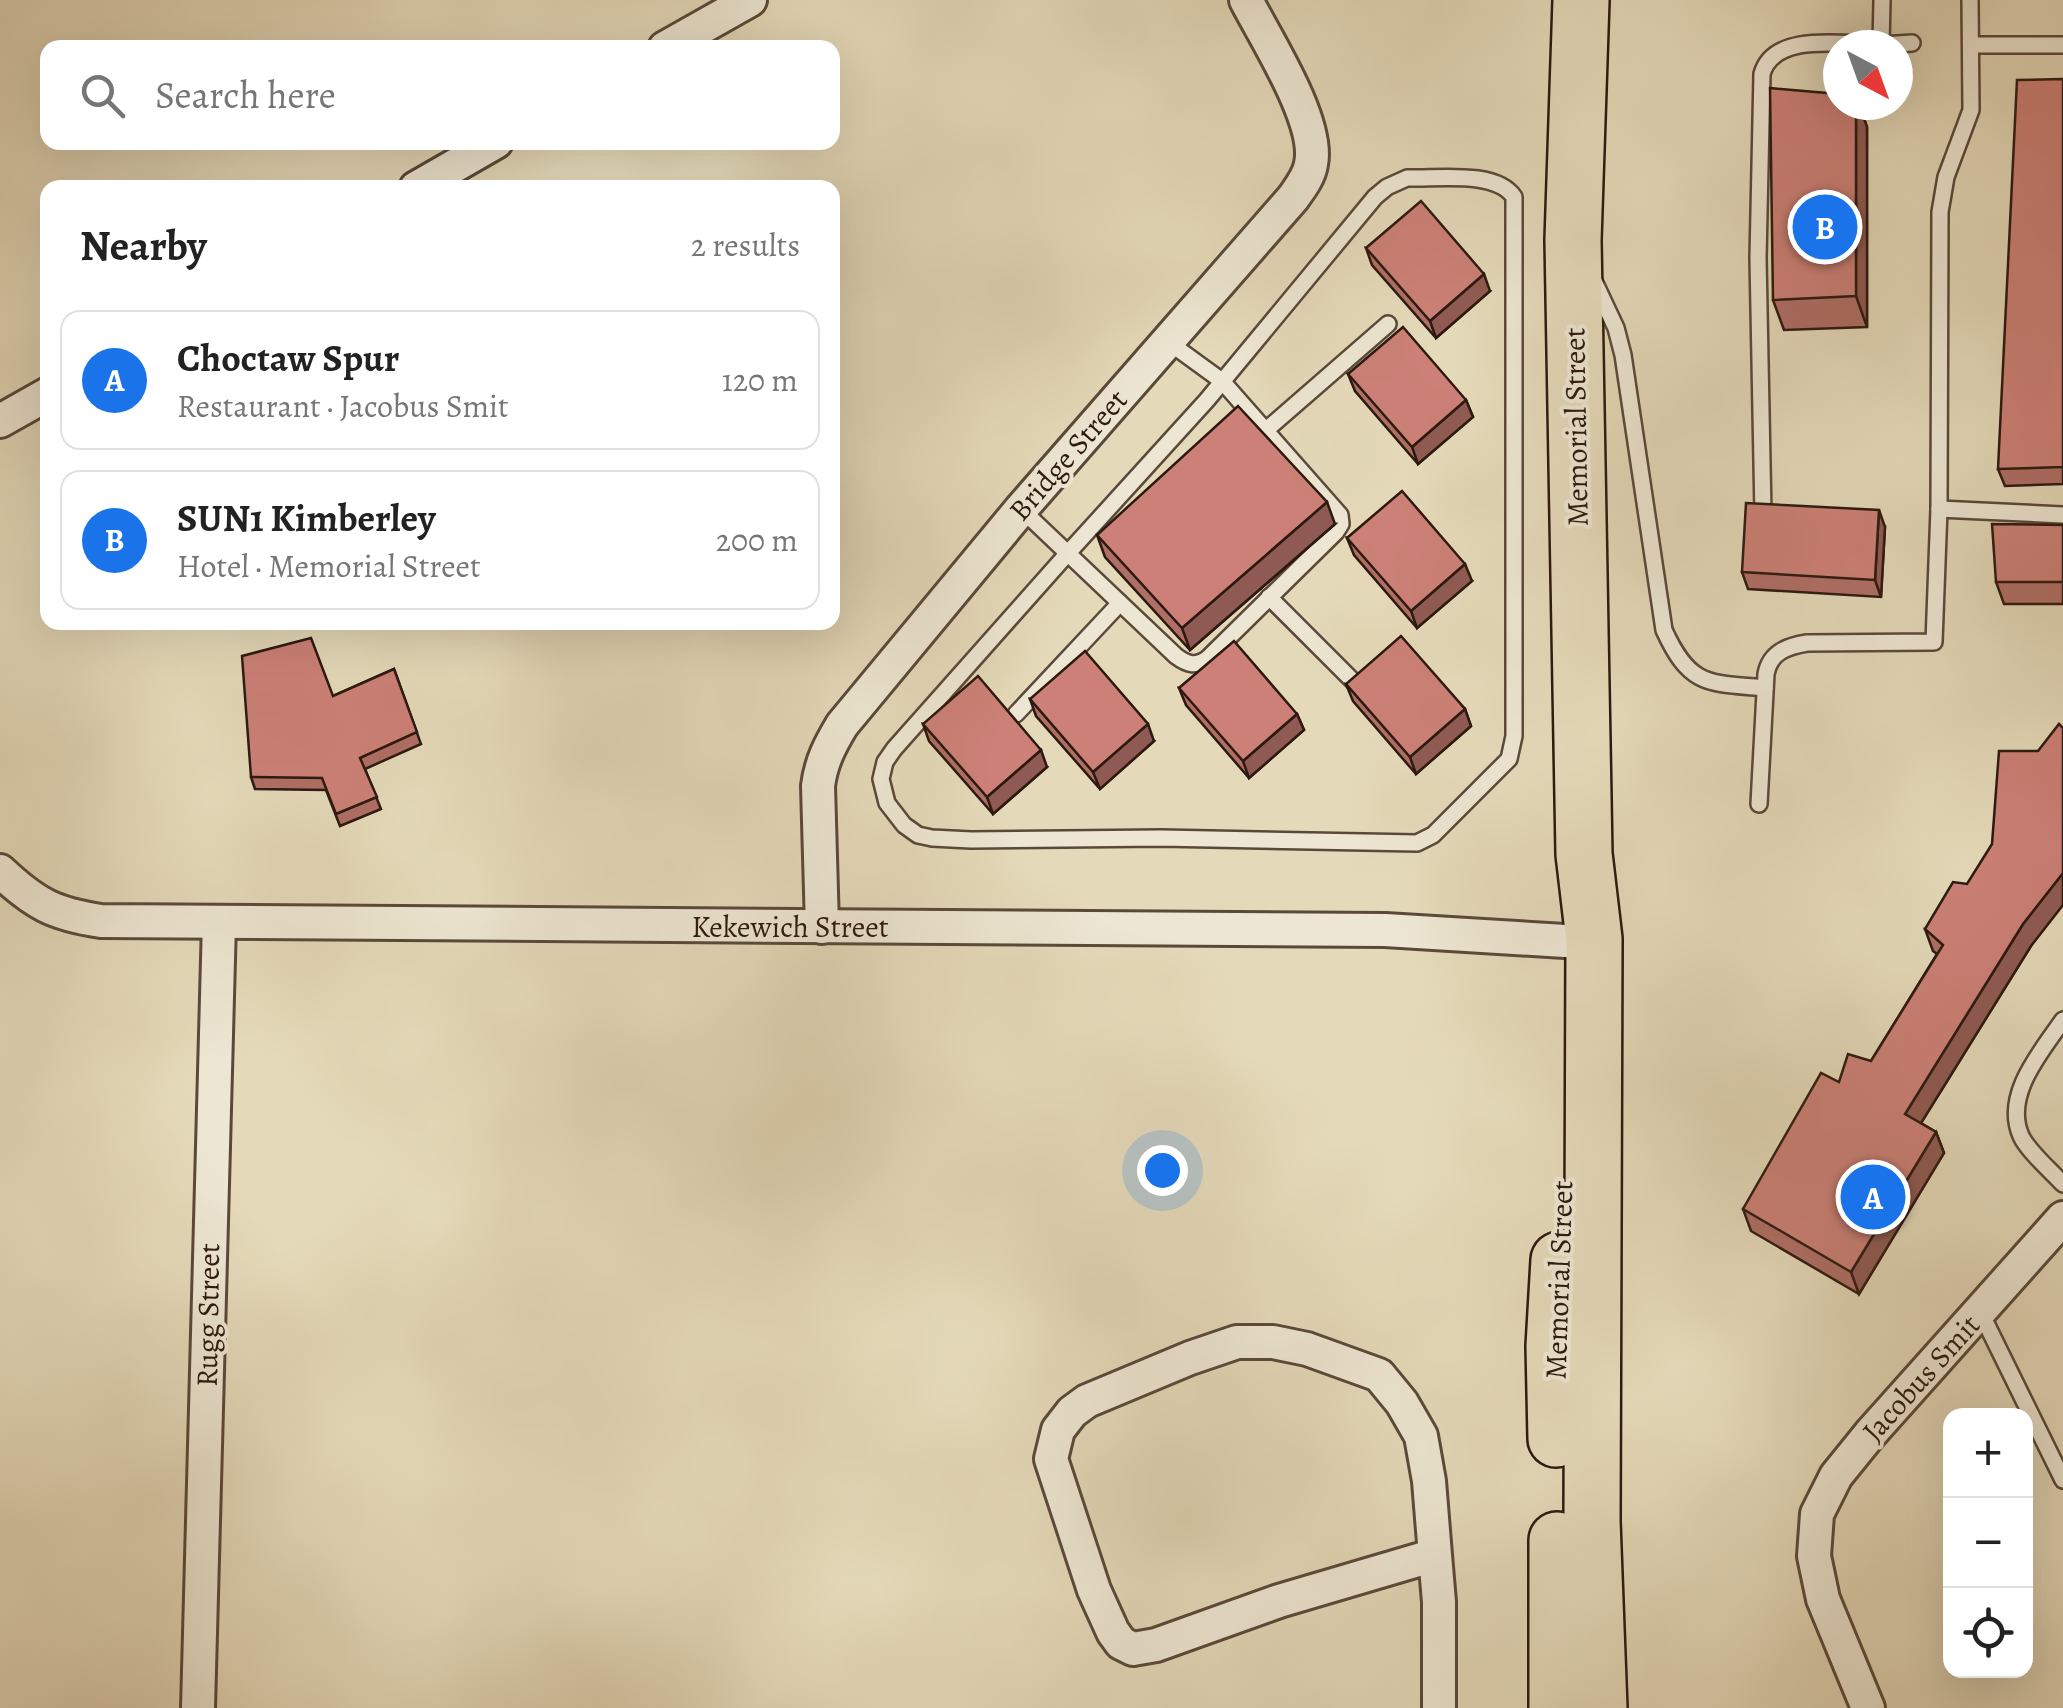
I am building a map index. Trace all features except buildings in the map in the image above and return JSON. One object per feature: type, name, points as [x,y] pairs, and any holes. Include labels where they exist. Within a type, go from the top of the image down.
[{"type":"highway","name":"Memorial Street","points":[[1557,1708],[1554,1346],[1584,854],[1573,240],[1582,0]]},
{"type":"highway","name":"Memorial Street","points":[[1579,940],[1599,1708]]},
{"type":"street","points":[[680,40],[750,0]]},
{"type":"street","name":"Bridge Street","points":[[822,927],[818,786],[820,768],[842,725],[1021,509],[1306,180],[1312,164],[1312,142],[1305,113],[1246,0]]},
{"type":"street","points":[[430,180],[482,150]]},
{"type":"street","points":[[0,421],[40,398]]},
{"type":"street","name":"Kekewich Street","points":[[0,871],[26,895],[66,916],[101,921],[1386,930],[1579,940]]},
{"type":"street","name":"Rugg Street","points":[[198,1708],[218,922]]},
{"type":"street","name":"Jacobus Smit","points":[[1868,1708],[1823,1599],[1814,1556],[1817,1514],[1836,1476],[2063,1218]]},
{"type":"street","points":[[1435,1556],[1279,1601],[1156,1646],[1133,1649],[1112,1632],[1094,1590],[1051,1458],[1058,1430],[1087,1401],[1237,1342],[1274,1342],[1308,1349],[1380,1375],[1421,1436],[1429,1481],[1439,1602],[1440,1708]]},
{"type":"lane","points":[[1881,30],[1882,0]]},
{"type":"lane","points":[[1760,804],[1765,688],[1768,665],[1779,652],[1792,645],[1934,642],[1940,212],[1946,177],[1971,110],[1970,0]]},
{"type":"lane","points":[[1971,44],[2063,45]]},
{"type":"lane","points":[[1763,514],[1758,258],[1762,74],[1773,55],[1793,45],[1823,45]]},
{"type":"lane","points":[[1407,178],[1484,179],[1510,190],[1515,208],[1514,736],[1510,759],[1433,835],[1418,843],[1161,838],[971,840],[932,838],[904,826],[886,804],[881,779],[885,762],[1068,553],[1188,422],[1388,186],[1407,178]]},
{"type":"lane","points":[[1573,240],[1616,328],[1624,355],[1664,630],[1680,660],[1698,678],[1717,684],[1765,688]]},
{"type":"lane","points":[[1265,431],[1388,324]]},
{"type":"lane","points":[[1021,509],[1176,656],[1191,664],[1208,658],[1336,532],[1341,518],[1222,380],[1167,342]]},
{"type":"lane","points":[[1938,509],[2063,515]]},
{"type":"lane","points":[[1269,597],[1355,683]]},
{"type":"lane","points":[[1016,714],[1120,603]]},
{"type":"lane","points":[[2063,1020],[2037,1057],[2016,1100],[2022,1138],[2063,1184]]},
{"type":"lane","points":[[1980,1312],[2063,1480]]},
{"type":"place","name":"SUN1 Kimberley","points":[[1825,227]]},
{"type":"place","name":"Choctaw Spur","points":[[1873,1197]]}]
